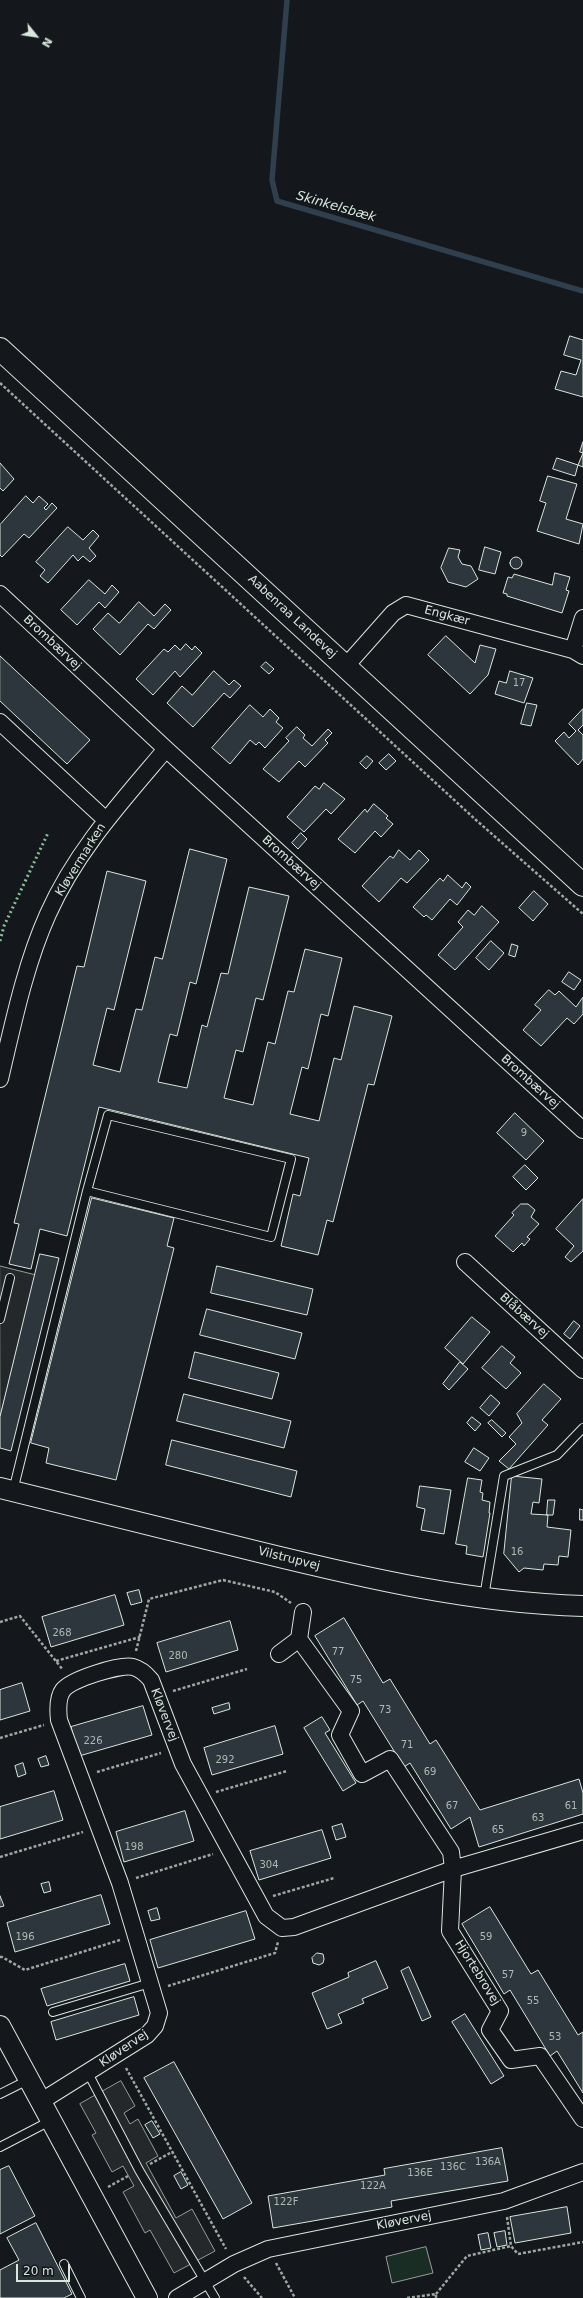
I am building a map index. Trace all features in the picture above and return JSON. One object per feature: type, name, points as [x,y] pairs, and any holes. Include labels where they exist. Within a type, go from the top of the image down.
[{"type":"main road","name":"Aabenraa Landevej","points":[[0,349],[583,884]]},
{"type":"street","name":"Brombærvej","points":[[0,594],[166,749],[583,1130]]},
{"type":"street","name":"Engkær","points":[[346,666],[393,613],[406,605],[578,653],[583,618]]},
{"type":"street","points":[[1,725],[106,820]]},
{"type":"street","name":"Kløvermarken","points":[[0,1079],[3,1049],[48,914],[70,872],[106,820],[166,749]]},
{"type":"street","name":"Blåbærvej","points":[[465,1262],[583,1370]]},
{"type":"street","name":"Vilstrupvej","points":[[6,1490],[354,1575],[484,1598],[553,1605],[583,1606]]},
{"type":"street","points":[[279,1654],[299,1639],[303,1612]]},
{"type":"street","name":"Hjortebrovej","points":[[299,1639],[351,1711],[340,1735],[362,1774],[390,1760],[451,1852],[453,1869],[450,1931],[500,2011],[490,2030],[511,2060],[540,2056],[583,2119]]},
{"type":"street","name":"Kløvervej","points":[[40,2102],[147,2035],[155,2026],[158,2013],[120,1883],[59,1720],[58,1709],[61,1695],[63,1690],[74,1682],[118,1667],[132,1667],[143,1672],[151,1680],[183,1764],[266,1916],[282,1928]]},
{"type":"street","points":[[282,1928],[294,1927],[453,1869],[583,1831]]},
{"type":"street","points":[[0,2026],[147,2298]]},
{"type":"street","name":"Kløvervej","points":[[177,2298],[234,2264],[268,2249],[504,2201],[583,2172]]},
{"type":"lane","points":[[6,1490],[87,1191],[108,1115],[291,1159],[271,1237],[87,1191]]},
{"type":"lane","points":[[0,1319],[10,1278]]},
{"type":"lane","points":[[484,1598],[504,1476],[557,1455],[583,1428]]},
{"type":"lane","points":[[54,2012],[151,1987]]},
{"type":"lane","name":"Kløvervej","points":[[88,2073],[139,2170],[215,2298]]},
{"type":"lane","points":[[0,2094],[28,2080]]},
{"type":"lane","points":[[0,2147],[50,2121]]},
{"type":"lane","points":[[64,2264],[81,2298]]},
{"type":"path","points":[[0,383],[476,820],[583,914]]},
{"type":"path","points":[[132,1667],[149,1599],[223,1580],[275,1592],[303,1612]]},
{"type":"path","points":[[0,1622],[20,1616],[74,1682]]},
{"type":"path","points":[[56,1661],[140,1637]]},
{"type":"path","points":[[157,1695],[247,1669]]},
{"type":"path","points":[[0,1738],[59,1720]]},
{"type":"path","points":[[80,1777],[177,1748]]},
{"type":"path","points":[[202,1799],[218,1791],[287,1771]]},
{"type":"path","points":[[0,1858],[99,1827]]},
{"type":"path","points":[[120,1883],[229,1850]]},
{"type":"path","points":[[257,1900],[334,1878]]},
{"type":"path","points":[[151,1987],[275,1953],[282,1928]]},
{"type":"path","points":[[0,1958],[2,1957],[25,1970],[135,1936]]},
{"type":"path","points":[[118,2053],[234,2264],[262,2298]]},
{"type":"path","points":[[504,2201],[511,2246],[518,2254],[583,2242]]},
{"type":"path","points":[[436,2298],[436,2294],[467,2256],[511,2246]]},
{"type":"path","points":[[268,2249],[295,2298]]},
{"type":"path","points":[[407,2298],[436,2294]]},
{"type":"green space","points":[[426,2247],[433,2273],[392,2283],[386,2257]]},
{"type":"shaded area","points":[[0,1266],[36,1275],[0,1417]]},
{"type":"shaded area","points":[[121,2081],[135,2106],[124,2113],[130,2124],[138,2119],[158,2156],[146,2163],[176,2218],[192,2209],[215,2251],[174,2273],[150,2230],[145,2233],[123,2192],[134,2186],[123,2166],[112,2172],[92,2135],[96,2133],[80,2104]]},
{"type":"building","points":[[570,336],[583,340],[583,397],[555,389],[561,371],[576,375],[581,360],[564,355]]},
{"type":"building","points":[[583,442],[583,453],[580,452]]},
{"type":"building","points":[[583,453],[583,467],[578,465]]},
{"type":"building","points":[[557,458],[578,465],[575,476],[553,469]]},
{"type":"building","points":[[0,463],[14,479],[3,491],[0,488]]},
{"type":"building","points":[[548,476],[577,484],[566,519],[583,524],[579,544],[537,531],[546,503],[540,501]]},
{"type":"building","points":[[26,496],[33,503],[39,496],[48,504],[44,508],[46,510],[52,503],[57,508],[29,538],[24,534],[2,557],[0,555],[0,525]]},
{"type":"building","points":[[68,527],[83,540],[93,530],[99,536],[89,548],[96,556],[90,562],[83,556],[78,561],[73,555],[48,583],[40,576],[45,570],[36,562]]},
{"type":"building","points":[[485,547],[501,552],[495,574],[479,570]]},
{"type":"building","points":[[449,548],[460,550],[458,557],[462,564],[471,566],[478,579],[466,587],[448,582],[441,568]]},
{"type":"building","points":[[514,557],[518,557],[522,563],[518,569],[514,569],[510,565],[510,561]]},
{"type":"building","points":[[555,573],[570,577],[566,590],[569,591],[562,613],[507,596],[507,594],[503,593],[508,577],[512,578],[514,574],[552,585]]},
{"type":"building","points":[[89,580],[105,594],[112,585],[119,592],[105,608],[99,602],[77,625],[61,610]]},
{"type":"building","points":[[139,602],[154,616],[165,604],[171,610],[154,629],[148,624],[120,655],[93,629],[108,613],[119,623]]},
{"type":"building","points":[[446,636],[475,663],[480,645],[496,649],[488,675],[470,694],[428,655]]},
{"type":"building","points":[[186,644],[192,650],[195,646],[202,653],[180,677],[175,671],[153,695],[136,679],[164,649],[168,652],[175,645],[180,650]]},
{"type":"building","points":[[0,656],[90,740],[67,764],[0,701]]},
{"type":"building","points":[[266,662],[274,669],[269,674],[261,667]]},
{"type":"building","points":[[214,671],[229,685],[234,680],[241,686],[230,698],[224,693],[193,727],[167,703],[182,686],[192,695]]},
{"type":"building","points":[[510,671],[533,678],[524,703],[495,694],[499,681],[506,683]]},
{"type":"building","points":[[527,703],[537,705],[531,726],[521,724]]},
{"type":"building","points":[[250,705],[263,717],[270,709],[279,718],[276,722],[283,728],[265,748],[259,742],[256,745],[250,740],[230,764],[212,748]]},
{"type":"building","points":[[583,709],[583,725],[578,730],[583,735],[583,759],[578,765],[555,741],[564,732],[569,738],[576,731],[569,724]]},
{"type":"building","points":[[297,727],[305,735],[303,738],[312,746],[328,729],[332,733],[325,740],[328,743],[305,767],[299,761],[279,782],[263,769],[289,741],[286,738]]},
{"type":"building","points":[[389,754],[396,761],[386,770],[379,763]]},
{"type":"building","points":[[367,756],[373,761],[366,769],[360,763]]},
{"type":"building","points":[[324,783],[345,799],[331,814],[326,809],[304,832],[287,817],[315,786],[319,789]]},
{"type":"building","points":[[374,804],[388,816],[386,818],[393,824],[381,837],[375,831],[355,853],[338,839],[365,809],[367,812]]},
{"type":"building","points":[[301,833],[307,839],[298,849],[292,843]]},
{"type":"building","points":[[190,849],[227,859],[196,984],[190,982],[177,1036],[170,1034],[158,1082],[187,1088],[202,1025],[207,1027],[221,973],[228,974],[249,887],[289,896],[263,1000],[256,998],[243,1052],[236,1050],[224,1098],[253,1105],[268,1042],[275,1044],[288,991],[294,992],[305,949],[342,958],[328,1016],[321,1014],[308,1069],[302,1067],[290,1114],[319,1121],[334,1058],[341,1060],[354,1006],[392,1016],[374,1085],[368,1084],[333,1222],[327,1220],[318,1255],[281,1246],[293,1194],[300,1196],[309,1158],[99,1107],[67,1236],[40,1229],[31,1269],[9,1264],[19,1224],[14,1223],[77,966],[84,967],[107,871],[146,881],[114,1010],[107,1008],[93,1065],[120,1072],[136,1009],[142,1010],[155,957],[162,959]]},
{"type":"building","points":[[399,850],[410,860],[419,850],[429,860],[407,883],[401,878],[379,902],[362,886],[390,856],[393,858]]},
{"type":"building","points":[[448,875],[462,888],[466,882],[471,887],[457,905],[450,899],[432,920],[426,915],[424,917],[413,907],[440,878],[443,881]]},
{"type":"building","points":[[534,891],[548,904],[533,921],[519,908]]},
{"type":"building","points":[[482,906],[499,922],[455,970],[438,955],[463,927],[458,922],[468,910],[474,915]]},
{"type":"building","points":[[491,941],[504,953],[489,970],[476,958]]},
{"type":"building","points":[[512,944],[518,946],[515,957],[509,955]]},
{"type":"building","points":[[569,972],[581,980],[574,990],[562,982]]},
{"type":"building","points":[[549,990],[555,995],[559,991],[576,1007],[583,997],[583,1014],[574,1024],[567,1018],[541,1046],[523,1030],[541,1010],[535,1005]]},
{"type":"building","points":[[515,1113],[544,1141],[526,1160],[497,1133]]},
{"type":"building","points":[[525,1165],[538,1178],[526,1190],[513,1177]]},
{"type":"building","points":[[92,1198],[174,1218],[167,1246],[174,1248],[116,1480],[46,1463],[49,1448],[31,1443]]},
{"type":"building","points":[[583,1199],[583,1251],[571,1262],[565,1257],[574,1246],[556,1229]]},
{"type":"building","points":[[521,1204],[528,1204],[535,1210],[531,1217],[539,1224],[527,1237],[530,1239],[524,1246],[522,1243],[513,1252],[495,1236],[514,1215],[512,1213]]},
{"type":"building","points":[[40,1254],[59,1258],[11,1451],[0,1448],[0,1417]]},
{"type":"building","points":[[217,1266],[313,1289],[307,1315],[211,1293]]},
{"type":"building","points":[[207,1309],[302,1333],[295,1359],[200,1335]]},
{"type":"building","points":[[472,1317],[490,1332],[463,1364],[445,1348]]},
{"type":"building","points":[[574,1321],[580,1326],[570,1339],[564,1334]]},
{"type":"building","points":[[502,1346],[515,1357],[510,1363],[521,1373],[506,1389],[482,1368]]},
{"type":"building","points":[[195,1352],[279,1373],[272,1399],[189,1378]]},
{"type":"building","points":[[460,1362],[468,1369],[449,1390],[443,1384]]},
{"type":"building","points":[[544,1384],[561,1399],[542,1420],[548,1425],[509,1469],[499,1461],[516,1444],[509,1437],[522,1423],[517,1414]]},
{"type":"building","points":[[184,1394],[291,1421],[284,1448],[177,1421]]},
{"type":"building","points":[[491,1395],[500,1403],[489,1416],[480,1408]]},
{"type":"building","points":[[472,1417],[481,1424],[475,1431],[467,1423]]},
{"type":"building","points":[[492,1420],[506,1433],[502,1437],[488,1423]]},
{"type":"building","points":[[172,1440],[297,1471],[291,1497],[166,1465]]},
{"type":"building","points":[[474,1448],[489,1458],[480,1471],[465,1462]]},
{"type":"building","points":[[512,1476],[542,1479],[539,1503],[533,1502],[531,1514],[548,1515],[547,1527],[571,1530],[568,1557],[559,1556],[558,1565],[544,1564],[543,1570],[524,1568],[519,1572],[504,1554]]},
{"type":"building","points":[[468,1478],[482,1480],[480,1492],[483,1493],[482,1500],[490,1502],[490,1513],[483,1557],[466,1554],[467,1546],[456,1544]]},
{"type":"building","points":[[420,1486],[451,1490],[444,1534],[421,1530],[425,1509],[417,1507]]},
{"type":"building","points":[[548,1500],[555,1500],[553,1515],[547,1515]]},
{"type":"building","points":[[580,1509],[583,1510],[583,1520],[580,1520]]},
{"type":"building","points":[[139,1590],[142,1602],[131,1605],[127,1593]]},
{"type":"building","points":[[115,1595],[124,1625],[51,1647],[42,1617]]},
{"type":"building","points":[[344,1618],[383,1683],[390,1679],[430,1744],[436,1740],[480,1810],[579,1779],[583,1793],[583,1814],[479,1847],[470,1817],[451,1829],[410,1763],[404,1767],[363,1701],[357,1705],[315,1636]]},
{"type":"building","points":[[230,1621],[238,1650],[166,1672],[157,1643]]},
{"type":"building","points":[[22,1683],[30,1711],[0,1720],[0,1690]]},
{"type":"building","points":[[229,1703],[230,1709],[214,1714],[212,1708]]},
{"type":"building","points":[[143,1706],[152,1735],[79,1756],[71,1727]]},
{"type":"building","points":[[322,1717],[330,1730],[325,1733],[356,1783],[343,1791],[304,1728]]},
{"type":"building","points":[[275,1726],[283,1754],[212,1775],[204,1748]]},
{"type":"building","points":[[46,1756],[49,1765],[41,1767],[38,1759]]},
{"type":"building","points":[[23,1763],[26,1774],[18,1777],[15,1766]]},
{"type":"building","points":[[54,1791],[63,1820],[0,1839],[0,1807]]},
{"type":"building","points":[[185,1811],[194,1841],[124,1862],[116,1832]]},
{"type":"building","points":[[342,1824],[346,1837],[336,1840],[332,1827]]},
{"type":"building","points":[[322,1830],[331,1858],[259,1880],[250,1851]]},
{"type":"building","points":[[49,1882],[51,1891],[44,1893],[41,1884]]},
{"type":"building","points":[[101,1895],[110,1924],[15,1952],[7,1923]]},
{"type":"building","points":[[0,1896],[4,1906],[0,1907]]},
{"type":"building","points":[[490,1907],[531,1974],[538,1970],[578,2035],[583,2032],[583,2093],[557,2051],[550,2056],[510,1990],[504,1994],[462,1924]]},
{"type":"building","points":[[157,1908],[160,1919],[151,1921],[148,1911]]},
{"type":"building","points":[[246,1911],[255,1939],[158,1968],[150,1940]]},
{"type":"building","points":[[317,1953],[323,1954],[324,1959],[323,1963],[319,1965],[313,1963],[312,1958]]},
{"type":"building","points":[[376,1961],[388,1988],[362,1999],[364,2003],[338,2014],[342,2023],[327,2029],[312,1993],[349,1977],[348,1973]]},
{"type":"building","points":[[125,1964],[130,1981],[47,2006],[41,1989]]},
{"type":"building","points":[[409,1967],[431,2017],[422,2021],[401,1971]]},
{"type":"building","points":[[134,1997],[139,2015],[56,2040],[51,2022]]},
{"type":"building","points":[[465,2014],[504,2076],[491,2084],[452,2022]]},
{"type":"building","points":[[174,2062],[252,2203],[223,2219],[144,2078]]},
{"type":"building","points":[[152,2121],[160,2134],[153,2138],[145,2125]]},
{"type":"building","points":[[502,2148],[508,2181],[391,2201],[392,2207],[273,2228],[268,2196],[385,2175],[384,2169]]},
{"type":"building","points":[[9,2166],[35,2216],[0,2234],[0,2170]]},
{"type":"building","points":[[181,2172],[188,2185],[181,2189],[174,2176]]},
{"type":"building","points":[[567,2207],[571,2233],[515,2243],[510,2217]]},
{"type":"building","points":[[36,2223],[72,2294],[64,2298],[0,2298],[0,2270],[19,2260],[7,2238]]},
{"type":"building","points":[[505,2231],[507,2245],[497,2247],[494,2233]]},
{"type":"building","points":[[488,2233],[491,2248],[481,2250],[478,2235]]},
{"type":"waterway","name":"Skinkelsbæk","points":[[287,0],[272,180],[277,201],[583,291]]},
{"type":"hedge","points":[[0,941],[4,926],[48,833]]}]
